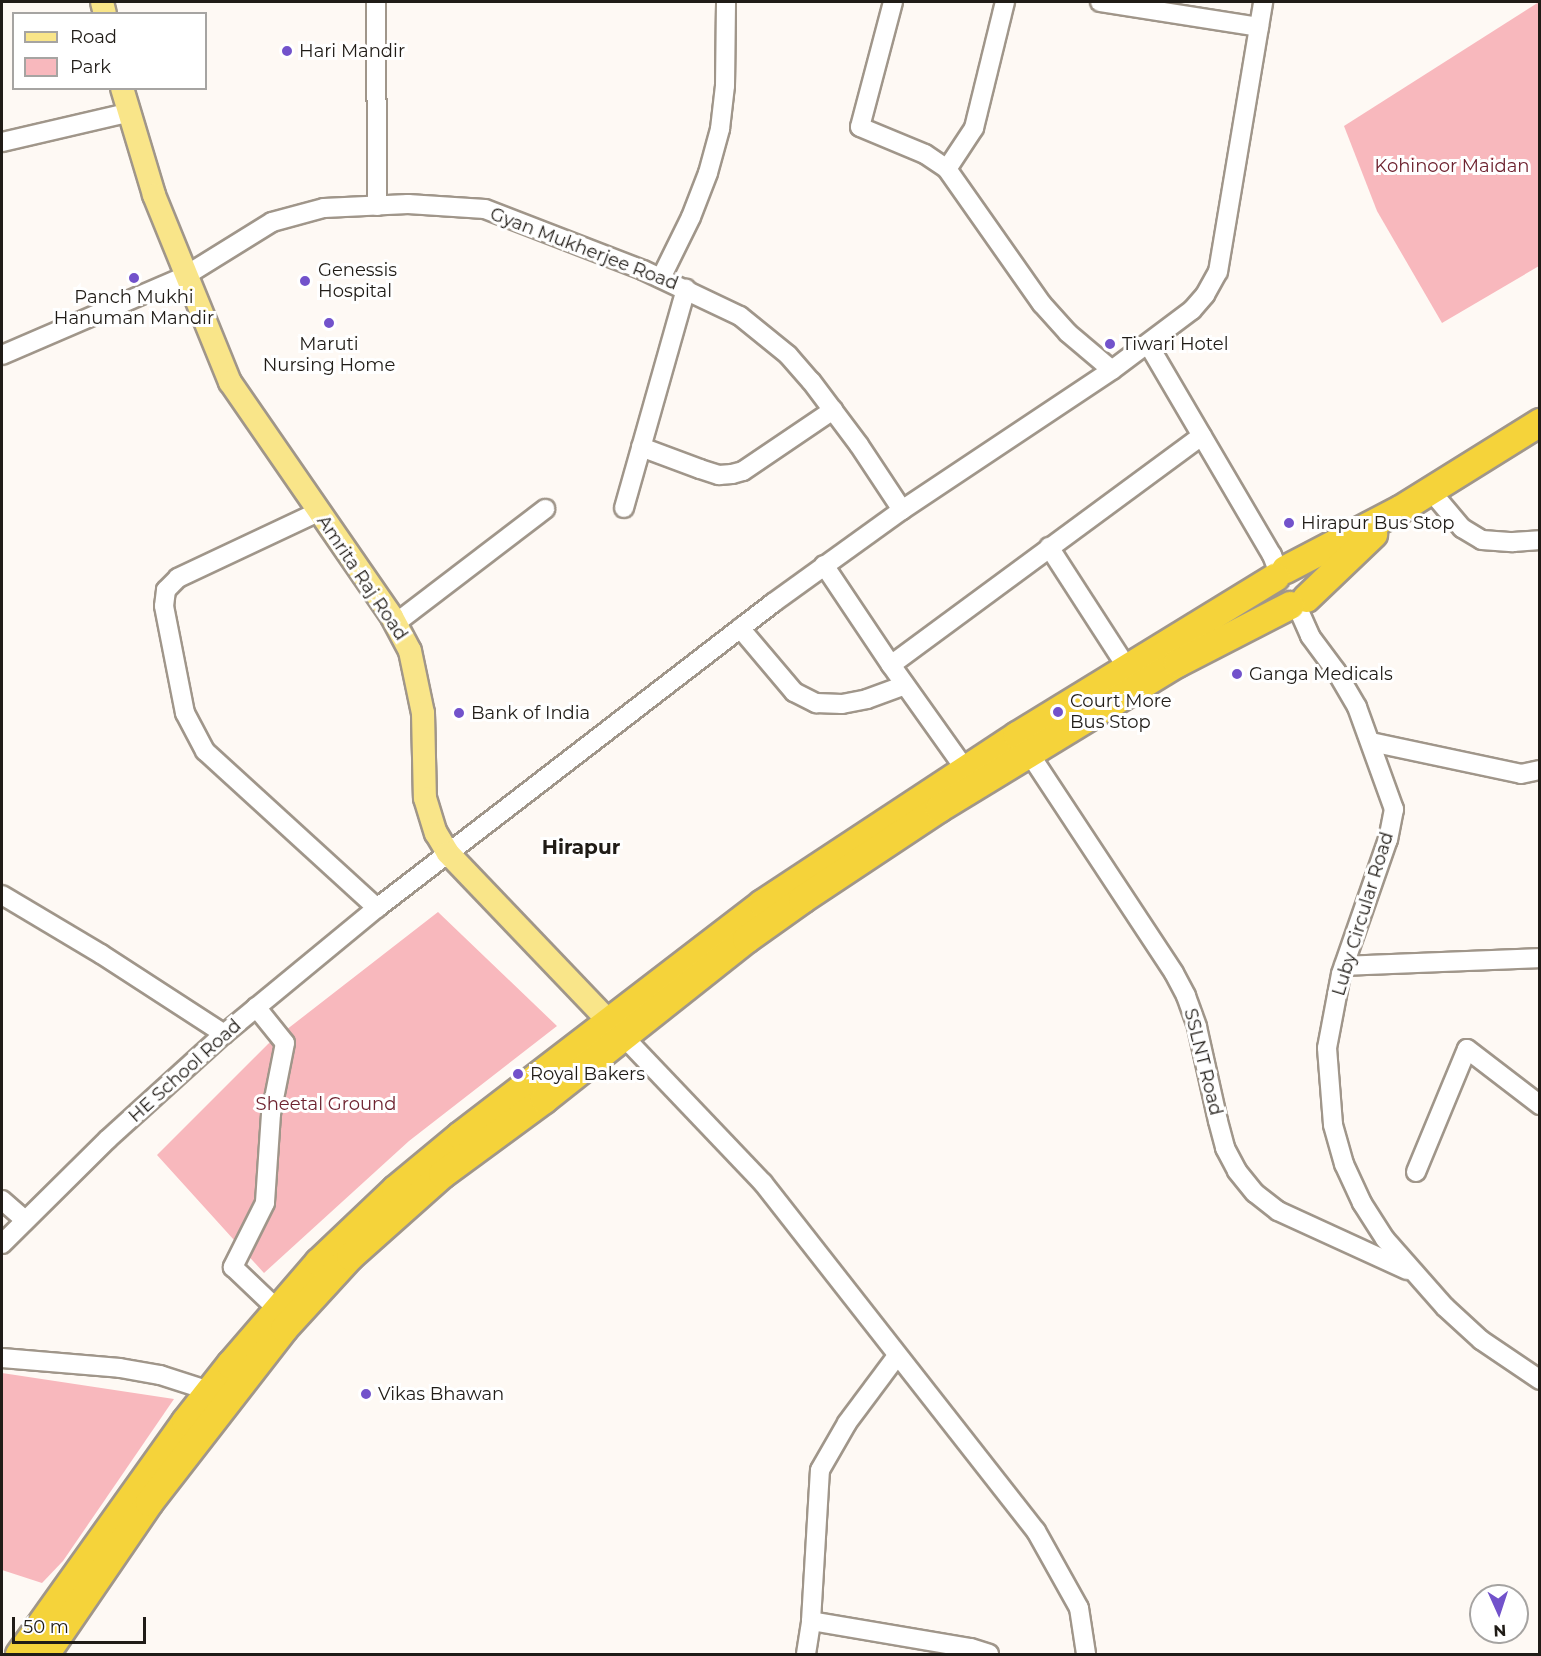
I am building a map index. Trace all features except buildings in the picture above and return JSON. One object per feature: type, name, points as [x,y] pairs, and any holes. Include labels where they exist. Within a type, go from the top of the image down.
[{"type":"highway","points":[[45,1654],[149,1502],[276,1308],[356,1223],[460,1135],[802,899],[939,808],[1128,669],[1280,573],[1400,509],[1539,422]]},
{"type":"highway","points":[[19,1654],[219,1394],[318,1289],[390,1219],[762,903],[964,769],[1021,746],[1297,602],[1400,509]]},
{"type":"highway","points":[[1280,573],[1273,593],[1280,602],[1297,602]]},
{"type":"main road","name":"Amrita Raj Road","points":[[122,90],[127,113],[185,276],[230,382],[396,623],[410,651],[420,692],[425,798],[428,814],[448,853],[616,1029]]},
{"type":"street","points":[[376,2],[377,206]]},
{"type":"street","points":[[661,278],[700,195],[720,129],[725,86],[726,2]]},
{"type":"street","points":[[893,2],[860,127],[910,147],[947,169],[1042,304],[1068,333],[1112,370]]},
{"type":"street","points":[[947,169],[974,128],[1005,2]]},
{"type":"street","points":[[1100,2],[1259,27]]},
{"type":"street","name":"HE School Road","points":[[2,1244],[224,1034],[448,853],[824,565],[902,510],[1112,370],[1192,310],[1205,295],[1218,272],[1263,2]]},
{"type":"street","points":[[2,142],[127,113]]},
{"type":"street","name":"Gyan Mukherjee Road","points":[[2,355],[185,276],[272,222],[324,208],[408,204],[486,209],[661,278],[740,316],[788,355],[832,410],[902,510]]},
{"type":"street","points":[[624,508],[686,289]]},
{"type":"street","points":[[1148,344],[1272,555],[1280,573]]},
{"type":"street","points":[[642,447],[700,469],[720,475],[732,474],[743,471],[832,410]]},
{"type":"street","points":[[891,665],[1202,436]]},
{"type":"street","points":[[1430,490],[1462,528],[1482,540],[1513,542],[1539,540]]},
{"type":"street","points":[[396,623],[545,509]]},
{"type":"street","points":[[318,512],[178,578],[166,590],[164,606],[185,713],[205,751],[378,908]]},
{"type":"street","points":[[1049,547],[1128,669]]},
{"type":"street","points":[[824,565],[964,769]]},
{"type":"street","name":"Luby Circular Road","points":[[1297,602],[1310,636],[1336,671],[1358,707],[1394,809],[1388,839],[1344,966],[1327,1047],[1333,1125],[1344,1164],[1362,1203],[1384,1239],[1444,1307],[1481,1340],[1539,1380]]},
{"type":"street","points":[[740,628],[794,692],[816,703],[843,704],[867,699],[905,685]]},
{"type":"street","points":[[1371,742],[1521,774],[1539,770]]},
{"type":"street","name":"SSLNT Road","points":[[1021,746],[1174,973],[1186,996],[1197,1027],[1225,1148],[1237,1171],[1255,1193],[1278,1211],[1414,1273]]},
{"type":"street","points":[[2,895],[101,954],[224,1034]]},
{"type":"street","points":[[1344,966],[1539,958]]},
{"type":"street","points":[[256,1007],[285,1043],[270,1114],[265,1203],[233,1267],[276,1308]]},
{"type":"street","points":[[616,1029],[763,1183],[1036,1531],[1079,1608],[1086,1654]]},
{"type":"street","points":[[1416,1172],[1467,1049],[1539,1105]]},
{"type":"street","points":[[2,1200],[24,1221]]},
{"type":"street","points":[[806,1654],[811,1621],[820,1470],[847,1423],[897,1356]]},
{"type":"street","points":[[2,1358],[120,1368],[160,1375],[219,1394]]},
{"type":"street","points":[[811,1621],[971,1648],[989,1654]]},
{"type":"green space","name":"Kohinoor Maidan","points":[[1539,2],[1539,266],[1442,323],[1377,211],[1344,126]]},
{"type":"green space","name":"Sheetal Ground","points":[[438,912],[557,1026],[409,1141],[264,1273],[157,1155],[268,1044]]},
{"type":"green space","points":[[2,1373],[174,1399],[63,1561],[42,1583],[2,1570]]},
{"type":"place","name":"Hari Mandir","points":[[287,51]]},
{"type":"place","name":"Panch Mukhi Hanuman Mandir","points":[[134,278]]},
{"type":"place","name":"Genessis Hospital","points":[[305,281]]},
{"type":"place","name":"Maruti Nursing Home","points":[[329,323]]},
{"type":"place","name":"Tiwari Hotel","points":[[1110,344]]},
{"type":"place","name":"Hirapur Bus Stop","points":[[1289,523]]},
{"type":"place","name":"Ganga Medicals","points":[[1237,674]]},
{"type":"place","name":"Court More Bus Stop","points":[[1058,712]]},
{"type":"place","name":"Bank of India","points":[[459,713]]},
{"type":"place","name":"Royal Bakers","points":[[518,1074]]},
{"type":"place","name":"Vikas Bhawan","points":[[366,1394]]},
{"type":"district","name":"Hirapur","points":[[581,847]]}]
